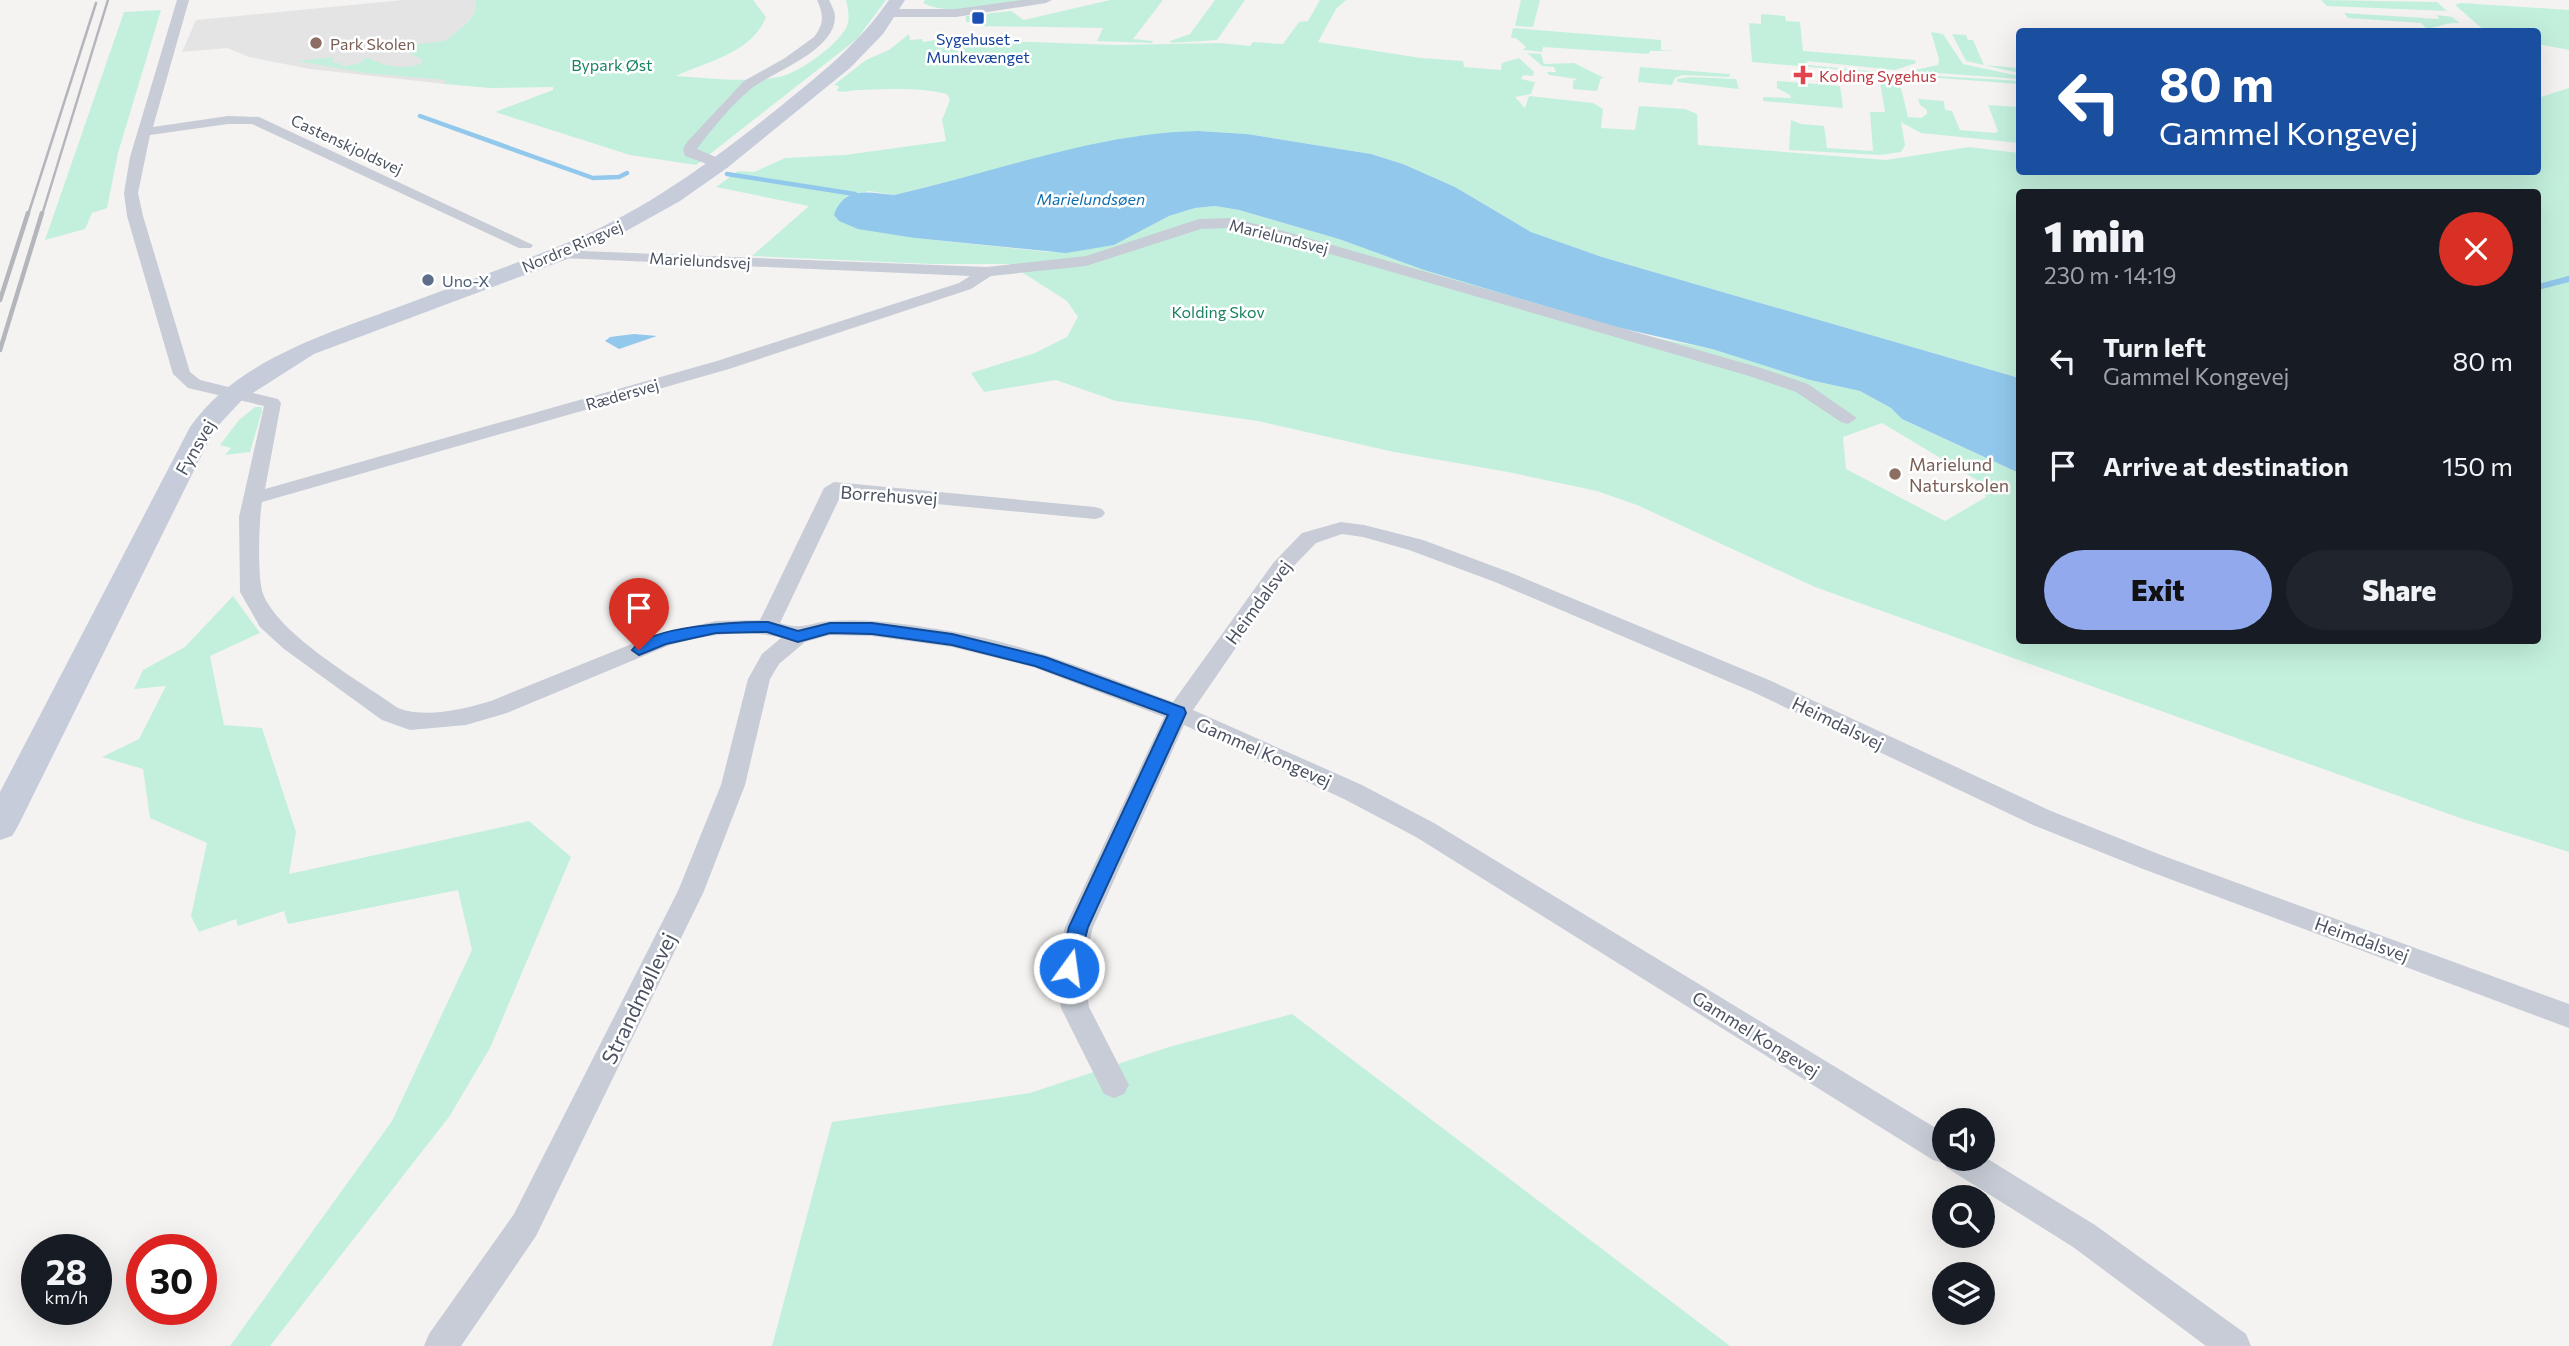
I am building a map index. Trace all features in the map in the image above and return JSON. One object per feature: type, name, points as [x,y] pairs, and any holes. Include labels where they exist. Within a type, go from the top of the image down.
[{"type":"main road","name":"Nordre Ringvej","points":[[233,395],[285,361],[326,341],[562,253],[656,207],[720,164],[844,64],[886,38],[902,7]]},
{"type":"main road","name":"Fynsvej","points":[[0,826],[198,437],[216,411],[233,395]]},
{"type":"street","points":[[183,0],[137,156],[131,193],[135,216],[182,374],[194,384],[233,395]]},
{"type":"street","points":[[720,164],[694,156],[690,149],[738,93],[753,81],[804,52],[823,33],[829,15],[823,0]]},
{"type":"street","points":[[902,7],[1000,8],[1046,0]]},
{"type":"street","name":"Castenskjoldsvej","points":[[146,132],[228,120],[254,120],[525,245]]},
{"type":"street","name":"Marielundsvej","points":[[562,253],[987,272],[1098,258],[1199,223],[1244,225],[1755,372],[1802,388],[1848,418]]},
{"type":"street","name":"Rædersvej","points":[[252,499],[723,365],[965,286],[987,272]]},
{"type":"street","name":"Gammel Kongevej","points":[[233,395],[266,401],[272,403],[273,408],[249,517],[251,592],[268,622],[292,645],[390,714],[410,722],[466,717],[499,707],[662,640],[716,628],[768,627],[798,636],[830,628],[872,629],[952,639],[1039,661],[1178,713],[1353,792],[1425,830],[1932,1143]]},
{"type":"street","name":"Borrehusvej","points":[[768,627],[834,488],[1095,513]]},
{"type":"street","name":"Heimdalsvej","points":[[1114,1085],[1075,1008],[1069,968],[1079,927],[1178,713],[1281,566],[1309,538],[1341,528],[1364,531],[1440,554],[1609,620],[1761,685],[2042,818],[2152,862],[2569,1016]]},
{"type":"street","name":"Strandmøllevej","points":[[441,1346],[525,1225],[691,891],[733,785],[760,679],[770,659],[798,636]]},
{"type":"street","points":[[1979,1171],[2084,1236],[2234,1346]]},
{"type":"shaded area","name":"Park Skolen","points":[[403,0],[476,0],[476,11],[468,22],[446,41],[445,84],[310,69],[249,57],[227,48],[182,52],[196,20]]},
{"type":"green space","name":"Bypark Øst","points":[[476,0],[753,0],[766,17],[751,39],[728,54],[676,76],[741,80],[779,77],[797,70],[817,57],[847,26],[849,17],[846,0],[886,0],[857,39],[696,165],[630,155],[495,112],[553,90],[553,87],[490,88],[445,84],[445,80],[366,73],[297,61],[334,57],[332,63],[341,63],[341,67],[360,63],[367,57],[394,66],[409,67],[422,63],[421,59],[405,51],[367,53],[371,49],[445,41],[468,22],[476,11]]},
{"type":"green space","points":[[925,0],[1025,0],[988,7],[945,9],[923,3]]},
{"type":"green space","points":[[1110,0],[1163,0],[1133,39],[1153,41],[1152,43],[1097,41],[1103,28],[977,26],[973,22],[966,22],[966,16],[1011,11],[1024,20]]},
{"type":"green space","points":[[1215,0],[1245,0],[1217,40],[1171,43],[1170,41],[1190,34]]},
{"type":"green space","name":"Kolding Skov","points":[[1320,0],[1346,0],[1336,9],[1318,42],[1421,58],[1463,61],[1464,67],[1501,70],[1502,63],[1519,58],[1534,72],[1533,76],[1523,75],[1521,79],[1535,82],[1531,94],[1515,97],[1525,108],[1529,96],[1593,103],[1603,109],[1601,128],[1635,130],[1639,106],[1685,109],[1697,114],[1698,145],[1886,160],[1969,147],[2016,153],[2016,175],[2541,175],[2541,97],[2569,88],[2569,852],[2460,818],[1815,587],[1637,505],[1597,491],[1394,452],[1258,421],[1116,401],[1056,380],[984,392],[971,373],[1035,353],[1067,337],[1078,317],[1067,301],[1009,264],[932,264],[752,256],[809,206],[716,187],[738,171],[754,172],[785,158],[845,155],[946,141],[942,120],[950,100],[947,94],[903,89],[840,92],[837,91],[839,86],[834,85],[866,60],[889,50],[909,34],[910,40],[922,39],[923,42],[954,37],[956,46],[1002,41],[1117,45],[1220,43],[1250,46],[1253,42],[1283,44],[1299,22],[1308,21]],"holes":[[[1882,423],[1977,480],[1986,497],[1945,521],[1846,469],[1843,437]]]},
{"type":"green space","points":[[1521,0],[1540,0],[1533,27],[1515,26]]},
{"type":"green space","points":[[2321,0],[2437,2],[2447,11],[2327,6]]},
{"type":"green space","points":[[2461,3],[2569,10],[2569,50],[2541,45],[2541,28],[2482,28],[2455,5]]},
{"type":"green space","points":[[161,10],[118,153],[107,208],[92,213],[85,229],[45,240],[124,12]]},
{"type":"green space","points":[[2344,13],[2439,19],[2437,15],[2452,17],[2460,23],[2426,28],[2421,23],[2348,18]]},
{"type":"green space","points":[[1761,14],[1785,16],[1786,21],[1800,22],[1803,51],[1915,60],[1916,63],[1895,70],[1807,61],[1808,65],[1887,73],[1869,77],[1867,72],[1752,62],[1749,23],[1761,24]]},
{"type":"green space","points":[[1513,28],[1661,40],[1661,50],[1675,51],[1650,51],[1649,54],[1543,47],[1542,52],[1523,50],[1526,47],[1516,38],[1511,38]]},
{"type":"green space","points":[[1931,32],[1943,34],[1963,64],[2016,75],[2016,79],[1910,71],[1938,65],[1939,59]]},
{"type":"green space","points":[[1952,34],[1966,35],[1968,40],[1973,40],[1984,65],[2016,68],[2016,72],[1966,61]]},
{"type":"green space","points":[[1527,53],[1541,54],[1544,64],[1574,63],[1604,78],[1601,78],[1597,91],[1573,89],[1573,81],[1577,79],[1549,75],[1547,72],[1556,72],[1554,67],[1542,66]]},
{"type":"green space","points":[[1640,67],[1730,74],[1729,77],[1682,75],[1675,78],[1672,85],[1638,82]]},
{"type":"green space","points":[[1902,74],[2016,81],[2016,84],[1913,76],[1912,84],[1892,79]]},
{"type":"green space","points":[[1677,79],[1736,79],[1739,89],[1677,82]]},
{"type":"green space","points":[[1777,81],[1840,86],[1843,108],[1763,101],[1763,97],[1791,98],[1777,88]]},
{"type":"green space","points":[[1880,82],[1901,88],[1908,117],[1921,118],[1927,114],[1918,99],[1944,101],[1945,110],[1952,111],[1960,130],[1995,133],[1998,131],[1988,105],[2016,107],[2016,143],[1921,133],[1901,122],[1905,145],[1901,152],[1880,155],[1789,150],[1791,120],[1801,124],[1824,126],[1827,148],[1873,151],[1870,112],[1885,112]]},
{"type":"green space","points":[[255,407],[261,407],[262,411],[250,452],[225,455],[231,448],[220,445],[239,420]]},
{"type":"green space","points":[[233,596],[260,633],[210,656],[224,725],[262,728],[296,832],[289,874],[529,821],[571,857],[490,1048],[449,1117],[270,1346],[230,1346],[392,1121],[472,950],[458,890],[288,924],[284,911],[238,926],[236,919],[199,932],[191,916],[207,843],[150,818],[143,769],[102,757],[139,739],[166,686],[134,689],[143,670],[185,647]]},
{"type":"green space","points":[[1292,1014],[1730,1346],[772,1346],[832,1122],[1030,1093],[1169,1047]]},
{"type":"water","name":"Marielundsøen","points":[[1198,131],[1247,134],[1371,154],[1403,164],[1455,187],[1531,232],[1602,257],[2016,377],[2016,472],[1902,419],[1891,408],[1860,391],[1810,380],[1712,349],[1612,326],[1424,270],[1339,239],[1239,210],[1215,206],[1195,208],[1169,216],[1114,245],[1066,253],[915,238],[858,229],[839,221],[834,215],[844,199],[851,195],[894,195],[1083,146],[1159,133]]},
{"type":"water","points":[[634,334],[657,336],[619,349],[605,341],[610,337]]},
{"type":"waterway","points":[[420,116],[593,178],[619,177],[627,173]]},
{"type":"waterway","points":[[727,174],[855,194]]},
{"type":"waterway","points":[[2541,286],[2569,279]]},
{"type":"railway","points":[[42,215],[108,0]]},
{"type":"railway","points":[[28,215],[96,3]]},
{"type":"railway","points":[[0,300],[28,213]]},
{"type":"railway","points":[[0,350],[42,213]]},
{"type":"place","name":"Sygehuset - Munkevænget","points":[[978,18]]},
{"type":"place","name":"Park Skolen","points":[[316,43]]},
{"type":"place","name":"Kolding Sygehus","points":[[1803,75]]},
{"type":"place","name":"Uno-X","points":[[428,280]]},
{"type":"place","name":"Marielund Naturskolen","points":[[1895,474]]},
{"type":"route","points":[[639,650],[690,632],[716,628],[768,627],[798,636],[830,628],[872,629],[952,639],[1039,661],[1178,713],[1079,927],[1069,968]]}]
